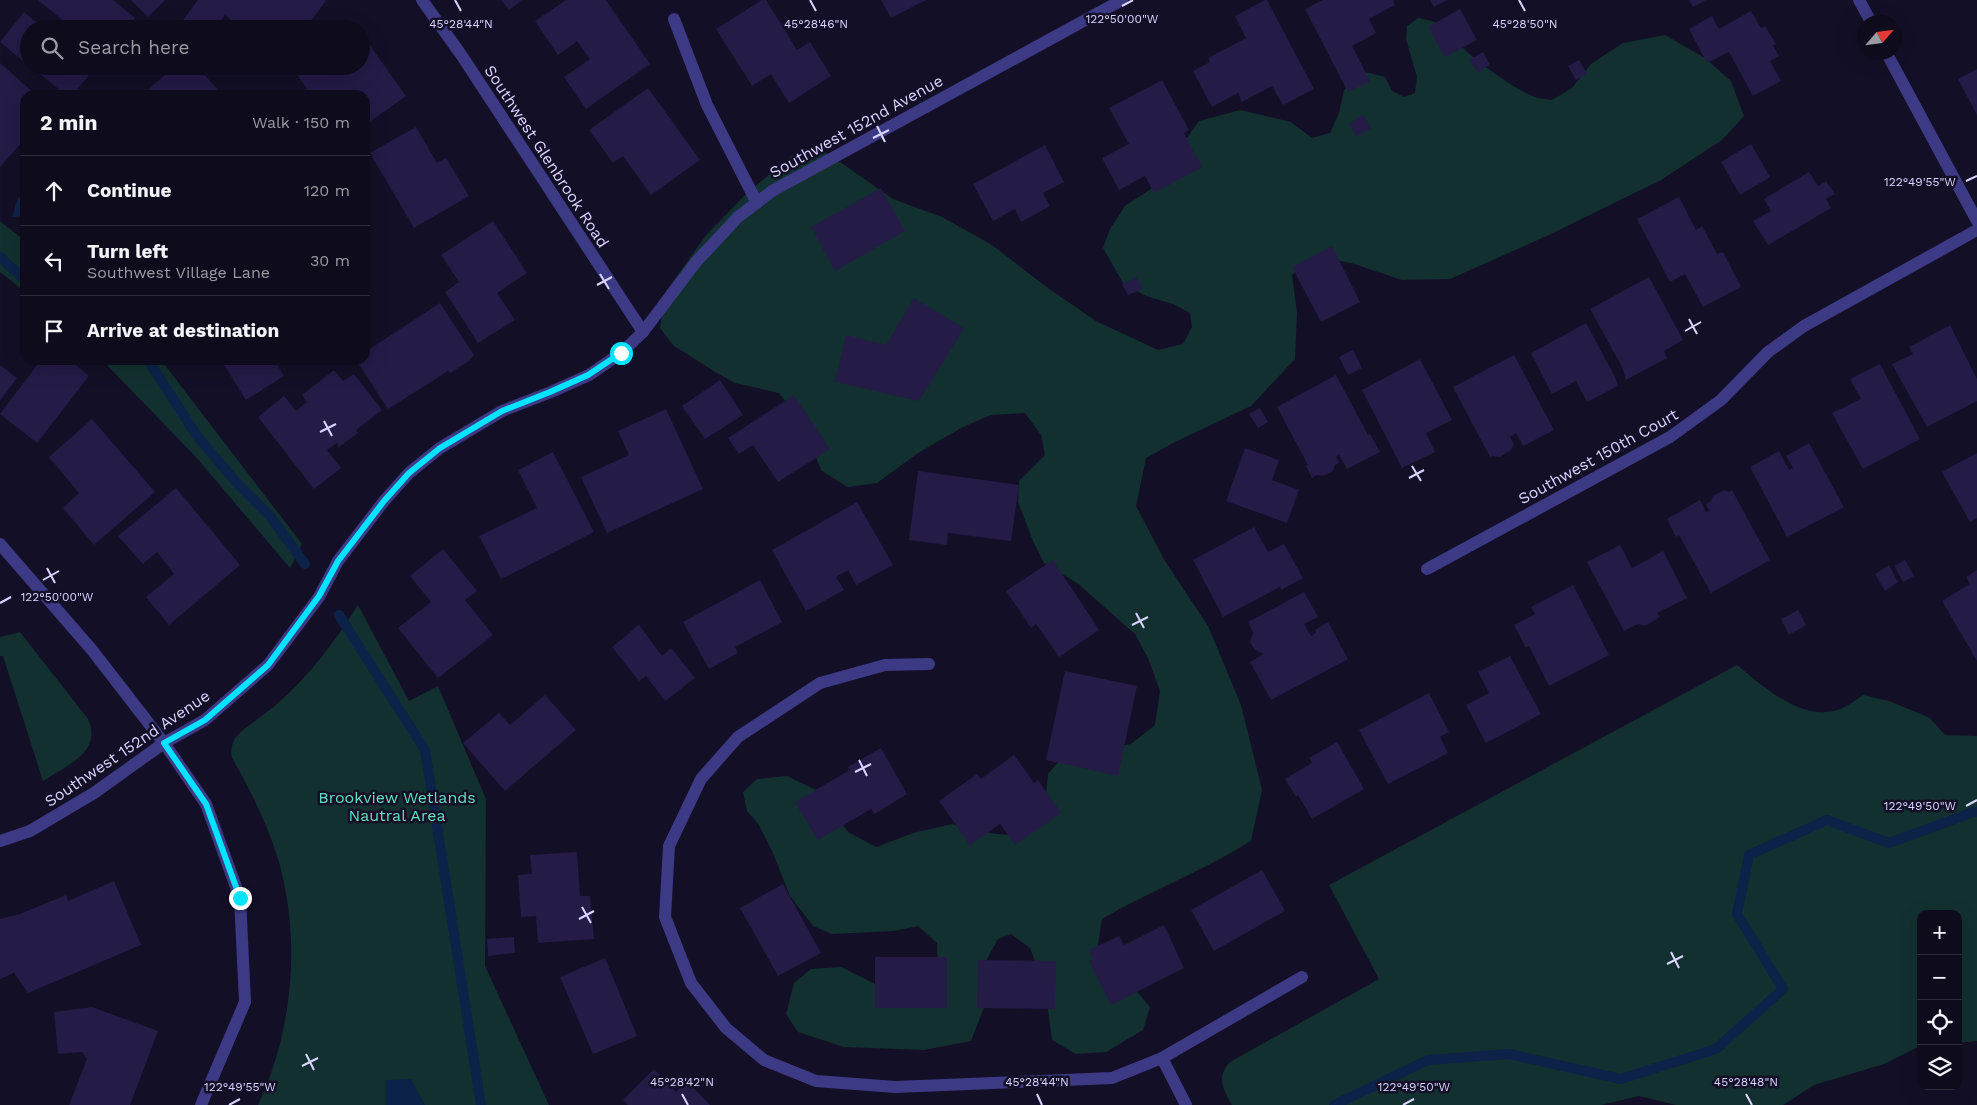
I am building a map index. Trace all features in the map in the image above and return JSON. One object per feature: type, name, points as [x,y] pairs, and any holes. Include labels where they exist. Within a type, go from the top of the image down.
[{"type":"street","name":"Southwest Glenbrook Road","points":[[422,0],[462,56],[643,332]]},
{"type":"street","name":"Southwest 152nd Avenue","points":[[0,841],[30,831],[94,793],[164,743],[205,720],[268,665],[319,596],[338,561],[384,501],[409,473],[440,448],[502,411],[588,375],[621,353],[643,332],[696,262],[738,217],[772,191],[1122,0]]},
{"type":"street","points":[[1859,0],[1866,15]]},
{"type":"street","points":[[674,19],[708,105],[757,203]]},
{"type":"street","points":[[1890,60],[1977,221]]},
{"type":"street","name":"Southwest 150th Court","points":[[1427,569],[1670,437],[1722,400],[1768,352],[1804,326],[1977,230]]},
{"type":"street","points":[[0,544],[92,650],[164,743],[206,804],[240,898],[245,1002],[201,1105]]},
{"type":"street","points":[[929,664],[885,665],[820,683],[738,737],[701,779],[669,846],[665,918],[692,983],[726,1028],[764,1060],[816,1081],[895,1086],[1112,1078],[1162,1058],[1302,977]]},
{"type":"street","points":[[1162,1058],[1186,1105]]},
{"type":"green space","points":[[1418,18],[1439,24],[1476,59],[1513,85],[1532,96],[1552,100],[1572,88],[1591,64],[1623,43],[1665,35],[1705,58],[1731,81],[1744,116],[1722,140],[1661,180],[1549,235],[1450,279],[1402,280],[1351,263],[1335,260],[1306,262],[1292,275],[1297,313],[1295,359],[1251,406],[1146,458],[1136,506],[1165,561],[1208,626],[1241,705],[1262,790],[1251,841],[1102,919],[1097,951],[1126,979],[1150,1007],[1143,1030],[1106,1052],[1076,1054],[1052,1040],[1045,987],[1030,948],[1011,934],[998,939],[987,959],[988,997],[971,1041],[924,1050],[844,1047],[798,1032],[786,1014],[794,983],[811,969],[841,967],[881,987],[938,977],[937,943],[918,926],[894,931],[832,934],[813,926],[790,896],[772,851],[759,825],[747,811],[743,792],[757,779],[787,776],[818,791],[848,832],[876,847],[913,833],[952,824],[989,833],[1019,836],[1044,818],[1048,774],[1064,755],[1131,744],[1155,725],[1160,691],[1148,658],[1135,634],[1077,583],[1044,563],[1033,541],[1018,502],[1019,481],[1045,455],[1041,435],[1025,413],[991,415],[963,427],[918,453],[877,483],[847,487],[821,470],[804,427],[779,393],[735,383],[674,346],[660,328],[666,291],[707,234],[746,194],[791,156],[816,148],[830,155],[893,199],[942,217],[992,245],[1048,288],[1096,321],[1158,350],[1183,344],[1192,327],[1190,313],[1173,304],[1146,296],[1123,283],[1103,248],[1110,229],[1125,206],[1172,175],[1184,142],[1199,121],[1240,110],[1291,122],[1312,138],[1330,133],[1339,113],[1344,90],[1361,71],[1385,77],[1392,91],[1404,97],[1415,93],[1417,77],[1406,39],[1407,26]]},
{"type":"green space","points":[[0,221],[20,237],[20,288],[0,272]]},
{"type":"green space","points":[[107,365],[165,365],[302,544],[290,568],[195,456]]},
{"type":"green space","name":"Brookview Wetlands Nautral Area","points":[[358,605],[409,701],[438,686],[486,799],[485,966],[549,1105],[258,1105],[270,1076],[286,1016],[290,985],[290,923],[286,892],[275,849],[246,783],[232,758],[231,750],[234,740],[239,734],[278,703],[312,669]]},
{"type":"green space","points":[[20,632],[88,719],[91,731],[91,741],[80,757],[43,781],[3,656],[0,656],[0,637]]},
{"type":"green space","points":[[1737,665],[1759,683],[1785,700],[1798,707],[1812,711],[1826,712],[1840,709],[1863,695],[1889,701],[1930,718],[1945,735],[1977,736],[1977,1041],[1962,1043],[1962,910],[1917,910],[1917,1048],[1884,1064],[1814,1085],[1783,1105],[1676,1105],[1639,1096],[1601,1105],[1232,1105],[1222,1083],[1223,1073],[1230,1062],[1379,979],[1329,885]]},
{"type":"water","points":[[20,196],[20,216],[12,217]]},
{"type":"water","points":[[411,1079],[425,1105],[386,1105],[386,1080]]},
{"type":"building","points":[[38,0],[113,0],[135,18],[134,20],[62,20]]},
{"type":"building","points":[[131,0],[165,0],[148,17]]},
{"type":"building","points":[[198,0],[326,1],[312,20],[231,20],[225,15],[221,20],[183,20]]},
{"type":"building","points":[[501,0],[522,0],[509,10]]},
{"type":"building","points":[[566,0],[606,0],[650,64],[586,109],[564,77],[590,59],[577,41],[558,55],[535,21]]},
{"type":"building","points":[[762,0],[766,0],[797,50],[810,42],[831,76],[789,103],[771,74],[752,86],[716,29]]},
{"type":"building","points":[[881,0],[926,0],[891,18]]},
{"type":"building","points":[[1267,0],[1314,89],[1283,105],[1272,86],[1242,102],[1238,93],[1212,107],[1193,71],[1210,62],[1208,58],[1246,38],[1235,16]]},
{"type":"building","points":[[1323,0],[1393,0],[1395,5],[1369,19],[1376,33],[1352,46],[1370,81],[1348,92],[1305,9]]},
{"type":"building","points":[[1430,0],[1447,0],[1434,7]]},
{"type":"building","points":[[1689,0],[1706,0],[1693,7]]},
{"type":"building","points":[[1460,9],[1477,40],[1445,57],[1428,27]]},
{"type":"building","points":[[1751,11],[1761,28],[1765,26],[1776,44],[1773,45],[1779,56],[1770,61],[1781,81],[1753,96],[1729,52],[1707,63],[1689,29],[1712,16],[1719,29]]},
{"type":"building","points":[[24,12],[33,20],[20,20],[20,59],[0,42]]},
{"type":"building","points":[[370,46],[406,96],[370,121],[370,90],[308,90],[297,75],[370,75]]},
{"type":"building","points":[[1483,52],[1490,65],[1478,72],[1469,60]]},
{"type":"building","points":[[1579,60],[1587,74],[1576,80],[1568,66]]},
{"type":"building","points":[[0,63],[30,90],[20,90],[20,145],[0,167]]},
{"type":"building","points":[[1977,69],[1977,115],[1958,79]]},
{"type":"building","points":[[41,75],[89,75],[77,90],[60,90]]},
{"type":"building","points":[[165,75],[205,75],[218,90],[148,90]]},
{"type":"building","points":[[1162,80],[1189,130],[1184,133],[1202,167],[1154,193],[1145,176],[1119,190],[1102,158],[1129,144],[1109,108]]},
{"type":"building","points":[[648,88],[700,160],[651,195],[623,156],[613,163],[589,130]]},
{"type":"building","points":[[1364,115],[1371,128],[1356,136],[1349,123]]},
{"type":"building","points":[[416,127],[437,163],[446,158],[469,196],[414,228],[370,153]]},
{"type":"building","points":[[1751,144],[1770,177],[1740,195],[1721,162]]},
{"type":"building","points":[[1045,145],[1064,182],[1043,193],[1050,206],[1021,222],[1015,209],[993,221],[973,184]]},
{"type":"building","points":[[1809,172],[1818,186],[1826,181],[1835,194],[1826,199],[1831,208],[1768,245],[1753,221],[1771,211],[1764,199]]},
{"type":"building","points":[[881,188],[905,231],[835,271],[811,227]]},
{"type":"building","points":[[1679,197],[1696,230],[1702,226],[1717,254],[1723,252],[1741,287],[1703,307],[1685,274],[1670,282],[1637,219]]},
{"type":"building","points":[[493,221],[527,273],[497,293],[515,320],[478,343],[445,292],[459,282],[441,255]]},
{"type":"building","points":[[1332,246],[1360,302],[1321,322],[1292,267]]},
{"type":"building","points":[[1136,277],[1143,289],[1128,295],[1122,284]]},
{"type":"building","points":[[1649,277],[1683,340],[1664,351],[1667,358],[1626,380],[1622,367],[1590,309]]},
{"type":"building","points":[[914,298],[964,328],[919,401],[835,382],[846,335],[886,345]]},
{"type":"building","points":[[440,303],[474,355],[469,361],[450,373],[448,371],[388,409],[359,365],[370,365],[370,349]]},
{"type":"building","points":[[1586,323],[1618,386],[1587,402],[1576,381],[1552,394],[1531,353]]},
{"type":"building","points":[[1950,325],[1977,379],[1977,401],[1927,427],[1892,364],[1913,354],[1909,347]]},
{"type":"building","points":[[1353,350],[1362,368],[1348,375],[1339,357]]},
{"type":"building","points":[[1514,355],[1554,430],[1523,446],[1516,433],[1510,437],[1514,444],[1511,450],[1500,457],[1490,457],[1453,387]]},
{"type":"building","points":[[1420,359],[1452,420],[1426,433],[1435,452],[1402,468],[1362,390]]},
{"type":"building","points":[[1880,364],[1920,439],[1863,469],[1832,413],[1861,399],[1850,379]]},
{"type":"building","points":[[0,365],[17,378],[0,401]]},
{"type":"building","points":[[37,365],[76,365],[89,376],[37,443],[0,414]]},
{"type":"building","points":[[224,365],[277,365],[284,376],[246,400]]},
{"type":"building","points":[[334,370],[343,381],[354,374],[382,410],[356,430],[358,433],[339,447],[337,443],[327,450],[341,468],[314,489],[258,417],[284,396],[296,411],[307,402],[302,395]]},
{"type":"building","points":[[1336,375],[1368,435],[1370,434],[1380,452],[1347,469],[1339,455],[1336,457],[1340,463],[1335,465],[1333,471],[1312,478],[1306,466],[1308,465],[1277,407]]},
{"type":"building","points":[[720,380],[743,415],[705,439],[682,406]]},
{"type":"building","points":[[794,395],[830,449],[778,482],[753,445],[739,454],[728,438]]},
{"type":"building","points":[[1260,408],[1268,422],[1258,428],[1249,414]]},
{"type":"building","points":[[666,409],[703,489],[607,533],[581,477],[629,455],[618,431]]},
{"type":"building","points":[[92,419],[155,492],[94,545],[63,508],[79,493],[49,457]]},
{"type":"building","points":[[1809,443],[1844,507],[1787,537],[1750,467],[1779,451],[1789,470],[1793,468],[1786,456]]},
{"type":"building","points":[[1245,448],[1279,460],[1272,480],[1299,490],[1287,523],[1226,501]]},
{"type":"building","points":[[553,452],[594,532],[501,579],[479,536],[537,508],[518,470]]},
{"type":"building","points":[[1977,453],[1977,518],[1970,522],[1942,472]]},
{"type":"building","points":[[918,471],[1019,485],[1011,541],[948,533],[947,545],[909,540]]},
{"type":"building","points":[[176,488],[240,565],[169,625],[146,597],[174,574],[157,552],[143,564],[118,536]]},
{"type":"building","points":[[1724,490],[1729,492],[1732,490],[1770,560],[1711,593],[1679,535],[1676,537],[1667,519],[1700,500],[1706,512],[1709,511],[1706,504],[1711,501],[1713,496]]},
{"type":"building","points":[[857,502],[893,565],[856,585],[848,570],[836,577],[844,590],[806,611],[772,550]]},
{"type":"building","points":[[1254,527],[1268,552],[1284,544],[1303,578],[1281,590],[1280,587],[1223,617],[1193,560]]},
{"type":"building","points":[[1620,545],[1632,568],[1663,551],[1687,598],[1657,613],[1660,617],[1645,626],[1638,624],[1624,631],[1587,562]]},
{"type":"building","points":[[443,549],[477,591],[465,600],[493,635],[438,678],[398,628],[431,602],[410,576]]},
{"type":"building","points":[[1053,560],[1099,630],[1059,657],[1036,624],[1031,628],[1006,591]]},
{"type":"building","points":[[1905,560],[1914,576],[1903,582],[1894,566]]},
{"type":"building","points":[[1889,565],[1898,582],[1885,591],[1875,574]]},
{"type":"building","points":[[1977,570],[1977,661],[1942,601],[1970,584],[1966,577]]},
{"type":"building","points":[[760,580],[782,622],[735,647],[738,653],[709,669],[683,622]]},
{"type":"building","points":[[1573,585],[1609,655],[1549,686],[1529,646],[1526,648],[1514,625],[1535,614],[1531,607]]},
{"type":"building","points":[[1304,592],[1318,617],[1304,624],[1311,636],[1316,633],[1315,630],[1328,622],[1348,659],[1271,700],[1250,662],[1264,654],[1255,650],[1250,642],[1253,633],[1248,622]]},
{"type":"building","points":[[1798,610],[1806,625],[1789,635],[1781,619]]},
{"type":"building","points":[[639,625],[662,656],[671,648],[695,678],[665,701],[646,676],[639,681],[612,647]]},
{"type":"building","points":[[1510,656],[1541,714],[1486,743],[1466,705],[1489,693],[1478,672]]},
{"type":"building","points":[[1065,671],[1137,686],[1118,776],[1046,760]]},
{"type":"building","points":[[1429,693],[1449,732],[1440,737],[1448,753],[1388,784],[1359,730]]},
{"type":"building","points":[[545,695],[576,730],[505,791],[463,743],[499,713],[510,725]]},
{"type":"building","points":[[1337,742],[1364,789],[1312,819],[1298,795],[1296,797],[1285,779],[1312,763],[1309,758]]},
{"type":"building","points":[[881,748],[907,794],[875,814],[871,809],[818,840],[795,802],[850,770],[848,767]]},
{"type":"building","points":[[1014,755],[1034,783],[1038,780],[1061,813],[1015,845],[1000,824],[970,845],[939,801],[977,774],[981,779]]},
{"type":"building","points":[[577,852],[580,896],[590,896],[594,939],[538,943],[536,916],[521,917],[518,875],[532,874],[530,855]]},
{"type":"building","points":[[1262,870],[1285,911],[1214,951],[1191,910]]},
{"type":"building","points":[[114,881],[141,945],[28,993],[14,973],[0,979],[0,919],[20,914],[66,895],[68,901]]},
{"type":"building","points":[[783,884],[821,953],[778,976],[740,908]]},
{"type":"building","points":[[1164,925],[1184,968],[1111,1005],[1089,961],[1093,959],[1089,950],[1119,936],[1124,945]]},
{"type":"building","points":[[514,937],[515,953],[488,956],[487,939]]},
{"type":"building","points":[[875,957],[947,957],[947,1008],[875,1008]]},
{"type":"building","points":[[605,958],[637,1036],[593,1054],[560,977]]},
{"type":"building","points":[[978,960],[1056,961],[1055,1009],[977,1008]]},
{"type":"building","points":[[92,1007],[158,1031],[130,1105],[69,1105],[87,1059],[82,1052],[58,1054],[54,1012]]},
{"type":"building","points":[[654,1069],[676,1092],[687,1081],[710,1105],[628,1105],[623,1100]]},
{"type":"waterway","points":[[0,257],[20,275]]},
{"type":"waterway","points":[[151,365],[197,436],[237,483],[270,516],[305,564]]},
{"type":"waterway","points":[[339,615],[425,750],[481,1105]]},
{"type":"waterway","points":[[1334,1105],[1428,1060],[1509,1054],[1621,1079],[1716,1049],[1783,989],[1737,914],[1749,855],[1827,820],[1889,843],[1977,811]]},
{"type":"route","points":[[240,898],[206,804],[164,743],[205,720],[268,665],[319,596],[338,561],[384,501],[409,473],[440,448],[502,411],[588,375],[621,353]]}]
